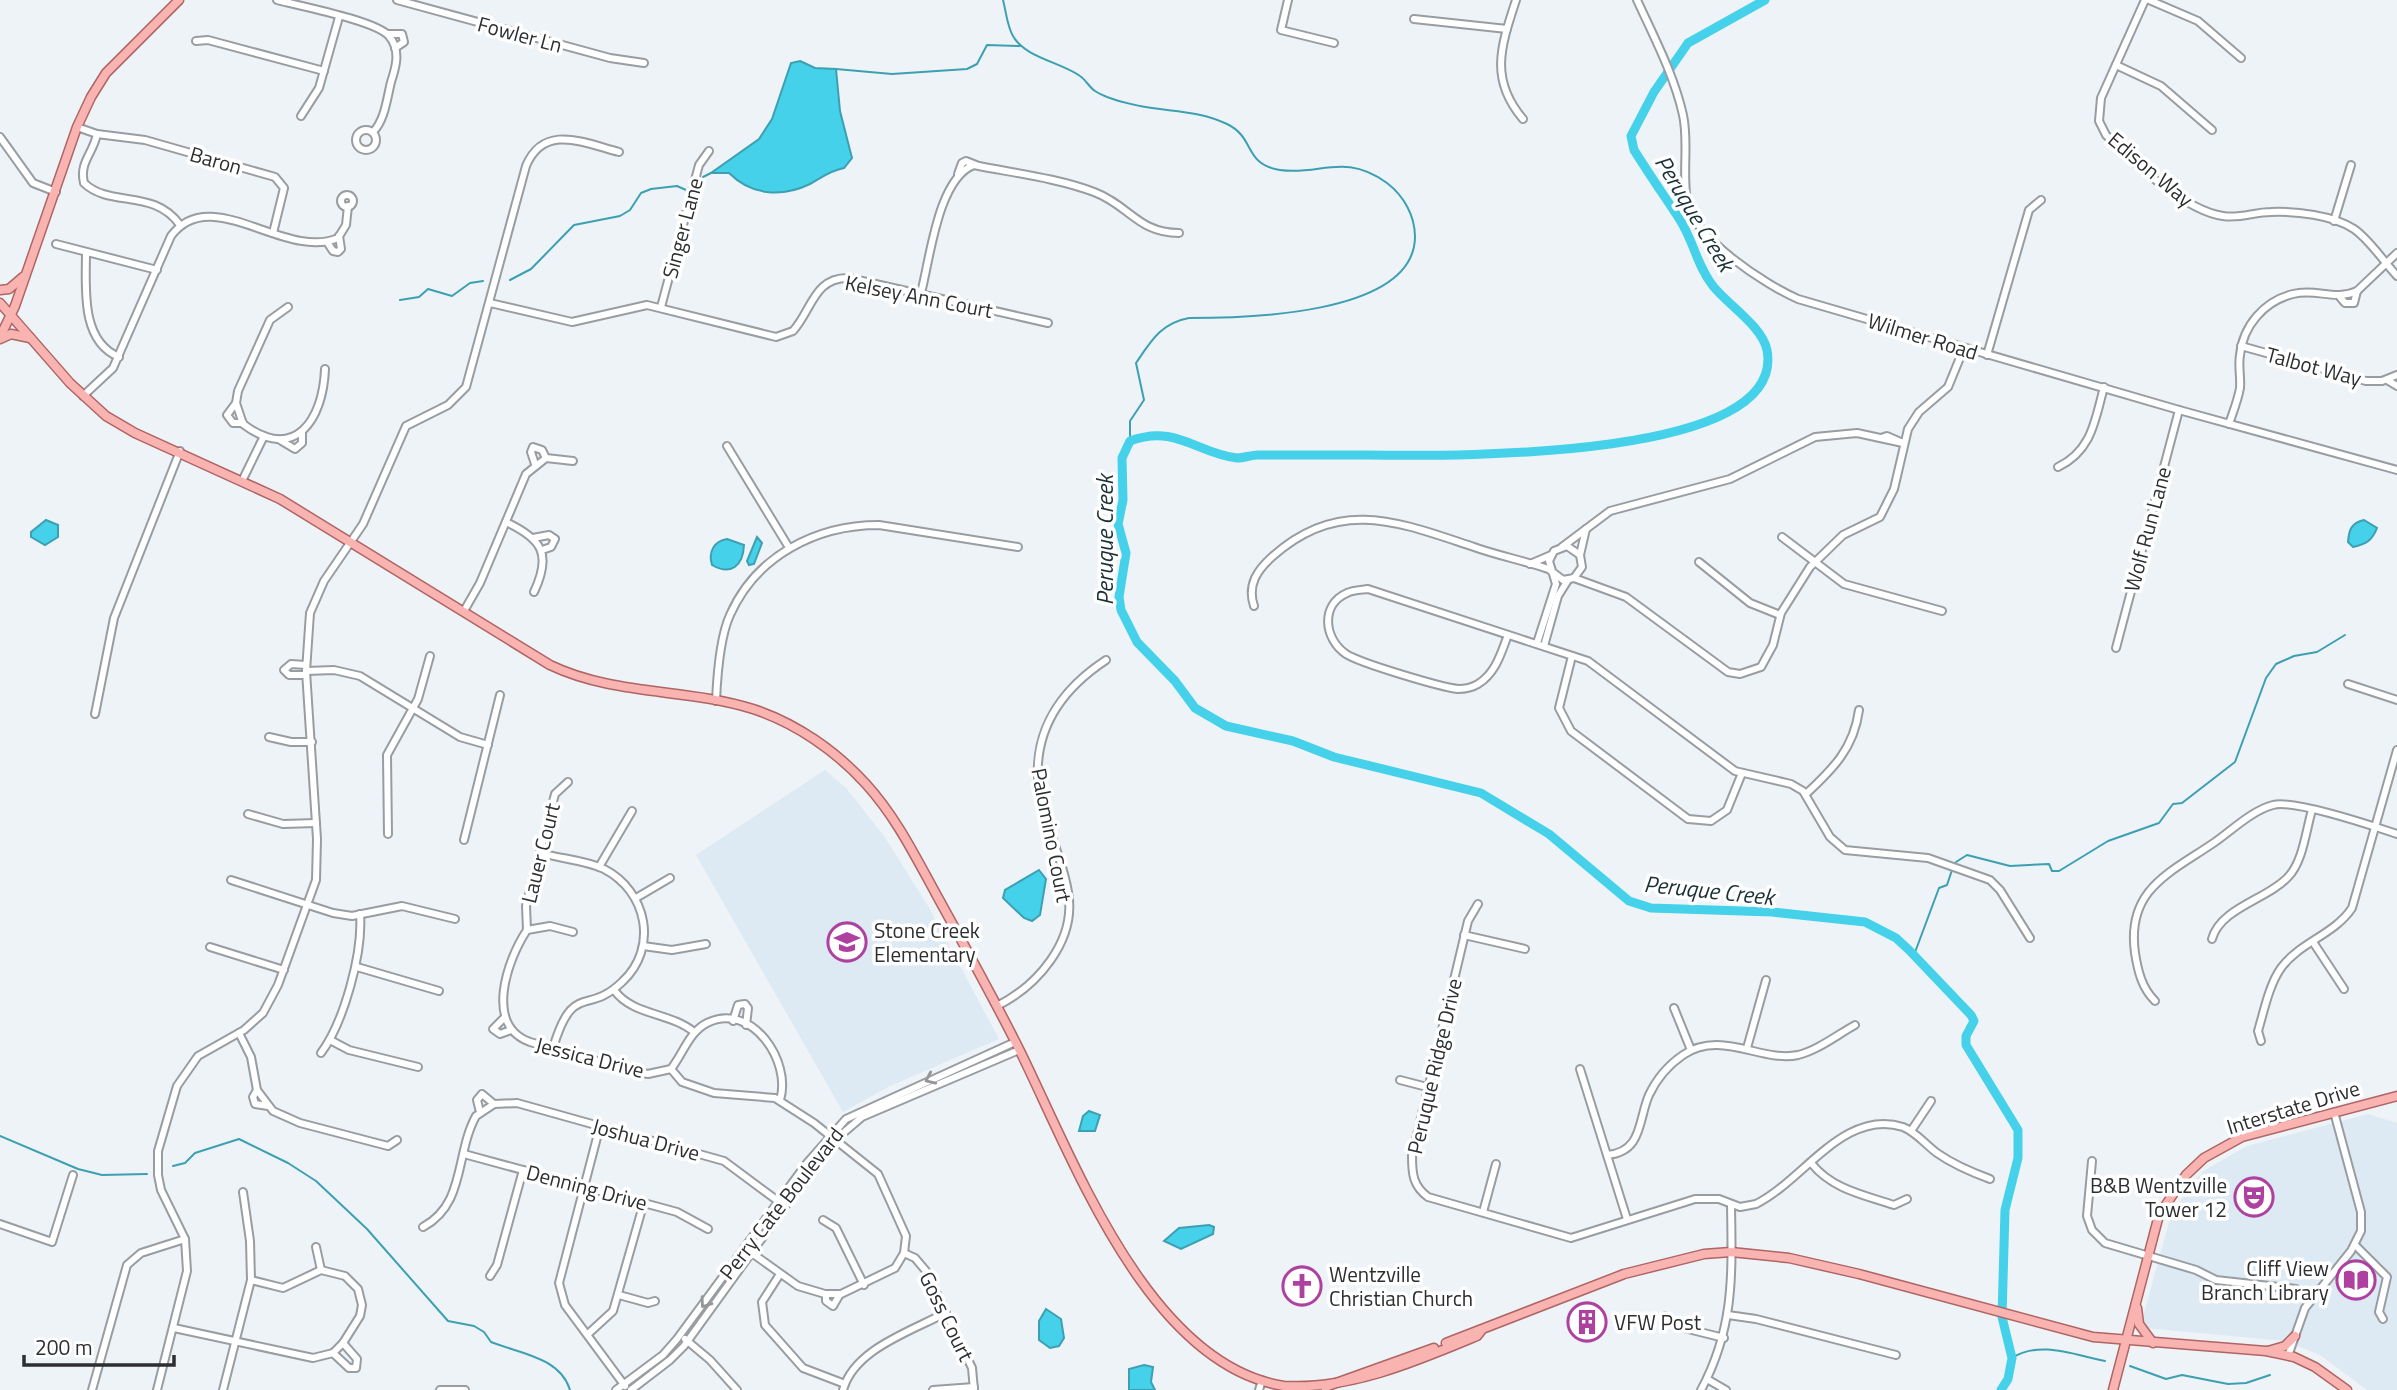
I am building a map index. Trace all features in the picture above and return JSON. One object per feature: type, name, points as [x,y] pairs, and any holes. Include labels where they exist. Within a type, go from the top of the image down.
[{"type":"main road","points":[[0,338],[12,314],[78,127],[106,73],[179,0]]},
{"type":"main road","points":[[0,290],[18,283],[27,273]]},
{"type":"main road","points":[[0,303],[83,396],[118,424],[243,479],[575,677],[627,690],[716,701],[754,709],[799,730],[836,755],[866,784],[894,819],[997,1006],[1065,1150],[1124,1252],[1162,1309],[1213,1356],[1266,1384],[1325,1387],[1481,1331],[1624,1274],[1704,1254],[1731,1252],[1817,1264],[2093,1337],[2266,1351],[2315,1367],[2347,1390]]},
{"type":"main road","points":[[0,338],[11,334],[32,338]]},
{"type":"main road","name":"Interstate Drive","points":[[2113,1390],[2160,1215],[2178,1184],[2204,1158],[2242,1137],[2397,1096]]},
{"type":"main road","points":[[2136,1303],[2140,1324],[2153,1343]]},
{"type":"main road","points":[[2266,1351],[2285,1346],[2295,1336]]},
{"type":"street","points":[[277,0],[376,27],[388,34],[396,48],[395,70],[380,122],[373,132]]},
{"type":"street","name":"Fowler Ln","points":[[397,0],[598,54],[644,63]]},
{"type":"street","points":[[1289,0],[1281,30],[1334,43]]},
{"type":"street","points":[[1516,0],[1507,29],[1500,74],[1507,101],[1523,119]]},
{"type":"street","name":"Wilmer Road","points":[[1637,0],[1672,79],[1685,124],[1688,207],[1700,225],[1756,276],[1798,299],[2179,410],[2397,470]]},
{"type":"street","points":[[2147,0],[2198,20],[2241,58]]},
{"type":"street","name":"Edison Way","points":[[2147,0],[2099,106],[2102,128],[2114,142],[2166,187],[2196,207],[2222,216],[2243,217],[2260,212],[2282,211],[2334,221],[2359,233],[2397,276]]},
{"type":"street","points":[[301,116],[314,100],[339,17]]},
{"type":"street","points":[[1414,19],[1507,29]]},
{"type":"street","points":[[388,34],[402,34],[404,42],[396,48]]},
{"type":"street","points":[[196,41],[208,40],[324,71]]},
{"type":"street","points":[[2116,65],[2161,86],[2212,130]]},
{"type":"street","points":[[78,127],[97,134],[94,147],[82,164],[84,183],[99,194],[121,195],[164,208],[180,225]]},
{"type":"street","name":"Baron","points":[[97,134],[145,140],[275,177],[284,188],[273,233]]},
{"type":"street","points":[[0,137],[33,183],[56,192]]},
{"type":"street","points":[[157,1390],[187,1271],[185,1239],[161,1190],[158,1151],[182,1076],[207,1049],[239,1033],[263,1013],[284,970],[309,903],[318,855],[306,670],[307,631],[316,598],[363,524],[406,426],[448,405],[466,387],[526,166],[534,150],[545,142],[561,139],[619,152]]},
{"type":"street","name":"Singer Lane","points":[[661,307],[699,165],[709,151]]},
{"type":"street","points":[[2334,221],[2351,165]]},
{"type":"street","points":[[921,293],[943,206],[958,174],[969,167],[978,166],[1084,188],[1107,197],[1150,229],[1159,233],[1179,233]]},
{"type":"street","points":[[1987,355],[2028,214],[2040,200]]},
{"type":"street","points":[[83,396],[113,369],[171,236],[180,225],[194,217],[211,215],[314,244],[339,236],[345,225],[348,206]]},
{"type":"street","points":[[327,242],[333,251],[338,252],[341,249],[339,236]]},
{"type":"street","points":[[56,244],[157,270]]},
{"type":"street","points":[[86,252],[86,304],[93,331],[107,352],[119,357]]},
{"type":"street","points":[[2229,424],[2240,387],[2241,346],[2250,324],[2274,302],[2304,293],[2340,297],[2357,292],[2397,253]]},
{"type":"street","name":"Kelsey Ann Court","points":[[490,303],[572,322],[629,307],[661,307],[776,337],[793,331],[819,289],[840,278],[921,293],[1048,323]]},
{"type":"street","points":[[288,307],[270,320],[238,391],[236,403],[227,415],[233,423],[243,423],[264,436],[279,440],[295,449],[302,443],[302,432]]},
{"type":"street","name":"Talbot Way","points":[[2241,346],[2366,381],[2387,380],[2397,375]]},
{"type":"street","points":[[1254,607],[1251,594],[1253,579],[1279,550],[1315,530],[1354,520],[1399,522],[1551,571],[1558,578],[1594,585],[1626,597],[1728,672],[1740,674],[1761,667],[1773,645],[1780,615],[1815,562],[1843,535],[1880,517],[1894,489],[1903,443],[1913,421],[1948,387],[1964,348]]},
{"type":"street","points":[[279,440],[302,432],[312,419],[324,390],[325,369]]},
{"type":"street","name":"Talbot Way","points":[[2387,380],[2397,386]]},
{"type":"street","points":[[2058,467],[2075,458],[2085,447],[2104,387]]},
{"type":"street","points":[[236,403],[243,423]]},
{"type":"street","name":"Wolf Run Lane","points":[[2116,648],[2179,410]]},
{"type":"street","points":[[1525,564],[1551,555],[1610,511],[1747,472],[1815,437],[1857,433],[1891,443],[1903,443]]},
{"type":"street","points":[[243,479],[264,436]]},
{"type":"street","points":[[727,446],[788,546]]},
{"type":"street","points":[[535,464],[530,452],[533,447],[542,450],[546,458]]},
{"type":"street","points":[[95,714],[114,618],[180,451]]},
{"type":"street","points":[[464,611],[526,474],[535,464],[546,458],[573,461]]},
{"type":"street","points":[[506,522],[529,533],[542,550],[543,568],[534,592]]},
{"type":"street","points":[[716,701],[729,616],[752,581],[788,546],[827,532],[859,525],[1018,547]]},
{"type":"street","points":[[1587,526],[1580,555],[1582,567],[1594,585]]},
{"type":"street","points":[[533,538],[549,535],[555,539],[551,547],[542,550]]},
{"type":"street","points":[[1782,537],[1852,587],[1942,611]]},
{"type":"street","points":[[1562,547],[1573,548],[1580,555]]},
{"type":"street","points":[[1540,645],[1556,584],[1551,571],[1551,555]]},
{"type":"street","points":[[1699,562],[1750,603],[1780,615]]},
{"type":"street","points":[[1540,645],[1558,596],[1582,567]]},
{"type":"street","points":[[1508,635],[1495,668],[1488,676],[1478,684],[1458,689],[1348,656],[1331,637],[1328,618],[1339,598],[1349,592],[1368,589],[1540,645],[1598,667],[1719,761],[1742,773],[1791,784],[1806,794],[1830,837],[1845,850],[1928,858],[1990,880],[2004,896],[2030,938]]},
{"type":"street","points":[[388,834],[387,755],[423,688],[430,656]]},
{"type":"street","points":[[1572,656],[1559,708],[1571,731],[1681,815],[1705,822],[1719,817],[1733,801],[1742,773]]},
{"type":"street","name":"Palomino Court","points":[[997,1006],[1019,995],[1034,982],[1057,950],[1062,938],[1068,891],[1045,818],[1037,756],[1043,732],[1055,709],[1076,682],[1106,660]]},
{"type":"street","points":[[306,670],[352,673],[414,707],[460,737],[488,745]]},
{"type":"street","points":[[2348,684],[2397,700]]},
{"type":"street","points":[[464,840],[500,695]]},
{"type":"street","points":[[1806,794],[1850,746],[1856,733],[1859,710]]},
{"type":"street","points":[[269,737],[291,743],[312,742]]},
{"type":"street","points":[[2260,1041],[2258,1031],[2281,969],[2344,919],[2352,908],[2397,750]]},
{"type":"street","name":"Lauer Court","points":[[527,930],[526,906],[555,794],[558,788],[568,782]]},
{"type":"street","points":[[2155,1001],[2144,990],[2133,929],[2137,909],[2152,886],[2272,805],[2296,805],[2397,834]]},
{"type":"street","points":[[2211,939],[2225,920],[2287,879],[2295,869],[2312,810]]},
{"type":"street","points":[[599,867],[632,811]]},
{"type":"street","points":[[248,814],[283,824],[316,822]]},
{"type":"street","points":[[541,853],[599,867],[625,885],[636,898],[643,916],[643,946],[631,974],[614,990],[572,1006],[560,1023],[552,1048]]},
{"type":"street","points":[[636,898],[670,878]]},
{"type":"street","points":[[231,880],[309,903],[333,913],[360,914],[402,906],[455,919]]},
{"type":"street","name":"Peruque Ridge Drive","points":[[1478,904],[1468,921],[1464,935],[1412,1156],[1412,1175],[1418,1190],[1440,1201],[1571,1238],[1695,1199],[1719,1199],[1747,1207],[1765,1200],[1863,1125],[1893,1125],[1911,1131],[1954,1164],[1990,1179]]},
{"type":"street","points":[[321,1053],[330,1040],[357,967],[362,936],[360,914]]},
{"type":"street","points":[[504,1018],[504,992],[513,954],[527,930],[550,926],[573,932]]},
{"type":"street","points":[[1464,935],[1525,949]]},
{"type":"street","points":[[2313,942],[2344,989]]},
{"type":"street","points":[[643,946],[672,950],[706,944]]},
{"type":"street","points":[[210,947],[284,970]]},
{"type":"street","points":[[357,967],[439,991]]},
{"type":"street","points":[[1747,1048],[1766,980]]},
{"type":"street","points":[[614,990],[630,1006],[675,1019],[694,1032],[712,1021],[733,1021],[762,1034],[778,1060],[784,1080],[780,1100]]},
{"type":"street","points":[[733,1021],[737,1004],[745,1004],[748,1008],[746,1025]]},
{"type":"street","points":[[1674,1008],[1692,1050]]},
{"type":"street","name":"Jessica Drive","points":[[511,1030],[500,1034],[493,1029],[504,1018],[511,1030],[521,1039],[648,1074],[671,1069],[694,1032]]},
{"type":"street","points":[[1607,1155],[1630,1146],[1639,1134],[1644,1110],[1657,1079],[1692,1050],[1713,1046],[1796,1055],[1855,1025]]},
{"type":"street","points":[[239,1033],[251,1057],[257,1090],[268,1106],[284,1118],[388,1146],[397,1140]]},
{"type":"street","points":[[330,1040],[349,1049],[418,1067]]},
{"type":"street","name":"Perry Cate Boulevard","points":[[628,1388],[680,1336],[832,1137],[862,1117],[1017,1046]]},
{"type":"street","points":[[671,1069],[682,1082],[714,1093],[734,1097],[767,1096],[780,1100],[832,1137],[857,1160],[873,1169],[883,1183],[905,1229],[904,1253],[895,1268],[841,1294],[826,1294],[797,1286],[745,1248]]},
{"type":"street","points":[[1580,1069],[1627,1219]]},
{"type":"street","points":[[1400,1080],[1427,1087]]},
{"type":"street","points":[[423,1227],[433,1222],[449,1205],[471,1125],[480,1112],[494,1104],[482,1094],[477,1100],[480,1112]]},
{"type":"street","points":[[1911,1131],[1931,1101]]},
{"type":"street","name":"Joshua Drive","points":[[494,1104],[517,1103],[724,1161],[782,1204]]},
{"type":"street","points":[[2288,1356],[2305,1308],[2355,1245],[2361,1231],[2361,1216],[2334,1112]]},
{"type":"street","points":[[600,1126],[559,1283],[565,1305],[628,1388]]},
{"type":"street","name":"Denning Drive","points":[[464,1153],[677,1212],[708,1229]]},
{"type":"street","points":[[2092,1160],[2087,1209],[2092,1230],[2105,1243],[2196,1270],[2216,1280],[2296,1289],[2313,1298]]},
{"type":"street","points":[[1483,1212],[1496,1164]]},
{"type":"street","points":[[1812,1164],[1833,1184],[1894,1205],[1907,1199]]},
{"type":"street","points":[[490,1276],[497,1265],[523,1170]]},
{"type":"street","points":[[0,1224],[52,1241],[73,1175]]},
{"type":"street","points":[[223,1390],[250,1280],[250,1241],[243,1192]]},
{"type":"street","points":[[588,1334],[607,1318],[619,1296],[644,1202]]},
{"type":"street","name":"Perry Cate Boulevard","points":[[616,1390],[628,1388],[670,1360],[687,1341],[752,1253],[782,1204]]},
{"type":"street","points":[[1701,1390],[1724,1338],[1728,1315],[1731,1204]]},
{"type":"street","points":[[823,1220],[836,1228],[864,1285]]},
{"type":"street","points":[[92,1390],[127,1265],[141,1254],[185,1239]]},
{"type":"street","points":[[2355,1245],[2387,1277],[2379,1312],[2383,1319]]},
{"type":"street","points":[[316,1247],[321,1270]]},
{"type":"street","name":"Goss Court","points":[[904,1253],[920,1262],[972,1368],[974,1389]]},
{"type":"street","points":[[174,1328],[313,1358],[332,1353],[343,1342],[360,1316],[361,1300],[358,1289],[345,1276],[321,1270],[283,1288],[250,1280]]},
{"type":"street","points":[[780,1274],[762,1302],[765,1325],[803,1368],[844,1387],[871,1353],[945,1313]]},
{"type":"street","points":[[826,1294],[828,1304],[833,1306],[841,1294]]},
{"type":"street","points":[[619,1296],[648,1303],[655,1301]]},
{"type":"street","points":[[1728,1315],[1756,1319],[1896,1355]]},
{"type":"street","points":[[1665,1316],[1680,1327],[1724,1338]]},
{"type":"street","points":[[680,1336],[710,1360],[737,1390]]},
{"type":"street","points":[[332,1353],[349,1368],[356,1367],[357,1359],[343,1342]]},
{"type":"street","points":[[1707,1379],[1726,1390]]},
{"type":"street","points":[[1259,1390],[1266,1384]]},
{"type":"street","points":[[933,1390],[974,1389]]},
{"type":"street","points":[[440,1390],[465,1390]]},
{"type":"shaded area","name":"Stone Creek Elementary","points":[[825,770],[846,788],[884,836],[928,906],[999,1039],[890,1086],[843,1112],[696,855]]},
{"type":"shaded area","points":[[2368,1114],[2397,1123],[2397,1390],[2367,1390],[2320,1355],[2285,1341],[2145,1328],[2141,1324],[2170,1219],[2189,1186],[2205,1170],[2247,1146]]},
{"type":"water","points":[[800,61],[815,68],[836,69],[840,111],[852,158],[844,168],[788,191],[757,190],[729,173],[711,173],[759,139],[772,119],[791,63]]},
{"type":"water","points":[[46,520],[58,525],[58,537],[45,545],[31,537],[31,532]]},
{"type":"water","points":[[2364,520],[2377,528],[2368,541],[2353,547],[2348,542],[2350,531],[2353,525]]},
{"type":"water","points":[[757,537],[762,543],[754,564],[749,565],[747,561]]},
{"type":"water","points":[[727,539],[744,545],[741,559],[730,569],[712,565],[711,556],[715,545]]},
{"type":"water","points":[[1039,870],[1046,879],[1040,915],[1032,921],[1024,918],[1003,898],[1005,890]]},
{"type":"water","points":[[1089,1111],[1100,1115],[1095,1131],[1079,1131],[1083,1116]]},
{"type":"water","points":[[1209,1225],[1214,1227],[1213,1234],[1181,1249],[1164,1241],[1179,1228]]},
{"type":"water","points":[[1046,1309],[1061,1319],[1064,1338],[1059,1346],[1050,1348],[1039,1340],[1039,1321]]},
{"type":"water","points":[[1144,1365],[1153,1367],[1151,1382],[1155,1390],[1129,1390],[1129,1369]]},
{"type":"waterway","points":[[1003,0],[1009,28],[1026,50],[1072,71],[1100,94],[1129,104],[1216,119],[1236,130],[1260,162],[1268,167],[1294,171],[1345,167],[1372,174],[1399,194],[1413,222],[1415,237],[1407,263],[1387,283],[1357,297],[1322,307],[1284,313],[1189,318],[1179,320],[1164,329],[1152,340],[1136,363],[1144,400],[1130,421],[1130,441]]},
{"type":"waterway","name":"Peruque Creek","points":[[1765,0],[1688,43],[1654,92],[1631,136],[1634,150],[1685,228],[1699,262],[1713,286],[1752,324],[1764,341],[1767,350],[1758,388],[1721,416],[1662,435],[1592,446],[1517,453],[1258,455],[1237,458],[1173,438],[1160,436],[1130,441],[1122,458],[1123,500],[1118,524],[1126,553],[1119,597],[1121,610],[1137,642],[1175,681],[1195,708],[1226,726],[1293,741],[1334,757],[1481,793],[1549,834],[1629,901],[1651,908],[1772,912],[1865,922],[1896,938],[1971,1015],[1974,1021],[1966,1036],[1966,1045],[2018,1130],[2018,1158],[2005,1210],[2002,1317],[2012,1358],[2008,1379],[2001,1390]]},
{"type":"waterway","points":[[836,69],[892,74],[967,69],[977,64],[987,45],[1020,46]]},
{"type":"waterway","points":[[703,177],[711,173]]},
{"type":"waterway","points":[[510,280],[531,269],[574,225],[620,216],[630,210],[641,193],[651,189],[677,186],[686,190]]},
{"type":"waterway","points":[[400,300],[419,297],[428,289],[452,296],[470,283],[483,281]]},
{"type":"waterway","points":[[1956,862],[1967,855],[2010,866],[2049,864],[2052,871],[2059,871],[2108,841],[2159,823],[2173,804],[2182,803],[2235,762],[2266,678],[2276,664],[2294,656],[2317,652],[2345,635]]},
{"type":"waterway","points":[[1914,955],[1939,888],[1947,885],[1952,870]]},
{"type":"waterway","points":[[0,1136],[78,1169],[102,1175],[147,1174]]},
{"type":"waterway","points":[[173,1166],[185,1163],[195,1153],[239,1139],[288,1163],[316,1181],[367,1229],[448,1321],[474,1326],[484,1332],[491,1342],[548,1363],[565,1379],[570,1390]]},
{"type":"waterway","points":[[2012,1358],[2034,1350],[2046,1349],[2105,1361]]},
{"type":"waterway","points":[[2130,1366],[2166,1379],[2182,1375],[2228,1384],[2246,1383],[2270,1375]]},
{"type":"place","name":"Stone Creek Elementary","points":[[847,942]]},
{"type":"place","name":"B&B Wentzville Tower 12","points":[[2254,1197]]},
{"type":"place","name":"Cliff View Branch Library","points":[[2356,1280]]},
{"type":"place","name":"Wentzville Christian Church","points":[[1302,1286]]},
{"type":"place","name":"VFW Post","points":[[1587,1322]]}]
